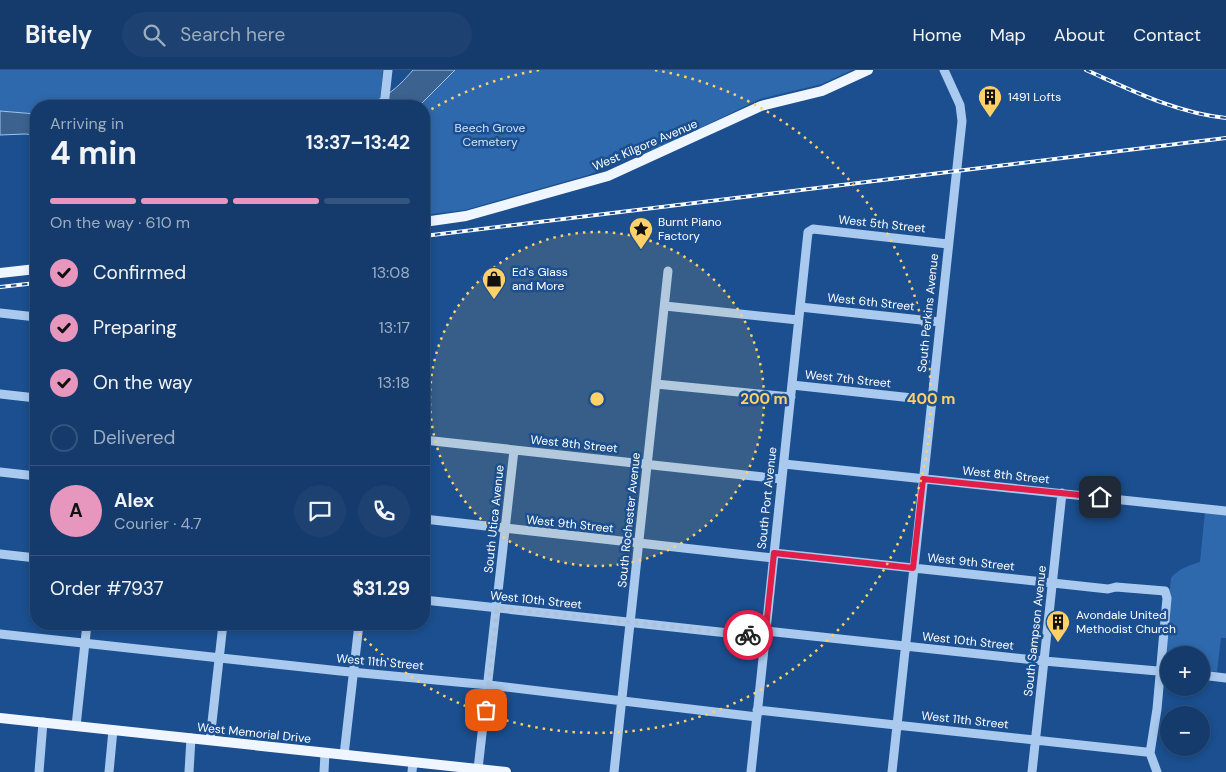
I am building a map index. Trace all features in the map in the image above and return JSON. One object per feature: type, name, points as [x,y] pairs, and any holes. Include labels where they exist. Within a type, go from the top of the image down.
[{"type":"main road","name":"West Kilgore Avenue","points":[[430,221],[466,216],[608,176],[761,106],[822,91],[868,70]]},
{"type":"main road","points":[[0,273],[30,270]]},
{"type":"main road","name":"West Memorial Drive","points":[[0,718],[344,755],[413,767],[506,772]]},
{"type":"street","points":[[385,100],[388,70]]},
{"type":"street","name":"South Perkins Avenue","points":[[892,772],[962,117],[960,105],[944,70]]},
{"type":"street","name":"West 5th Street","points":[[813,229],[948,244]]},
{"type":"street","name":"South Port Avenue","points":[[750,772],[808,232],[813,229]]},
{"type":"street","name":"South Rochester Avenue","points":[[614,772],[668,272]]},
{"type":"street","points":[[665,306],[798,320]]},
{"type":"street","name":"West 6th Street","points":[[800,307],[940,322]]},
{"type":"street","points":[[0,313],[30,316]]},
{"type":"street","points":[[656,384],[791,397]]},
{"type":"street","name":"West 7th Street","points":[[792,385],[931,400]]},
{"type":"street","points":[[0,394],[30,397]]},
{"type":"street","name":"West 8th Street","points":[[430,441],[781,479]]},
{"type":"street","name":"South Utica Avenue","points":[[478,769],[514,450]]},
{"type":"street","name":"West 8th Street","points":[[784,464],[1226,510]]},
{"type":"street","points":[[0,472],[30,475]]},
{"type":"street","name":"South Sampson Avenue","points":[[1032,772],[1062,493]]},
{"type":"street","name":"West 9th Street","points":[[430,520],[639,544],[913,568],[1108,589],[1116,587],[1165,591],[1167,598],[1165,646]]},
{"type":"street","points":[[0,554],[30,557]]},
{"type":"street","name":"West 10th Street","points":[[430,601],[631,623],[905,646],[1160,672]]},
{"type":"street","points":[[76,726],[86,630]]},
{"type":"street","points":[[210,740],[222,630]]},
{"type":"street","points":[[344,755],[358,630]]},
{"type":"street","name":"West 11th Street","points":[[0,634],[622,700],[897,725],[1150,753]]},
{"type":"street","points":[[1210,676],[1226,678]]},
{"type":"street","points":[[1157,772],[1150,753],[1160,696]]},
{"type":"street","points":[[39,772],[43,722]]},
{"type":"street","points":[[109,772],[113,730]]},
{"type":"street","points":[[188,772],[191,738]]},
{"type":"street","points":[[324,772],[326,753]]},
{"type":"green space","points":[[0,70],[383,70],[380,100],[30,100],[30,114],[0,111]]},
{"type":"green space","name":"Beech Grove Cemetery","points":[[455,70],[852,70],[822,84],[760,99],[667,144],[588,175],[465,210],[430,214],[430,100],[425,100]]},
{"type":"green space","points":[[1205,512],[1226,514],[1226,638],[1221,638],[1217,672],[1210,671],[1210,646],[1165,646],[1171,578],[1188,566],[1200,562]]},
{"type":"shaded area","points":[[413,70],[455,70],[425,100],[378,100],[400,84]]},
{"type":"shaded area","points":[[0,111],[30,114],[30,134],[0,135]]},
{"type":"railway","points":[[1086,70],[1137,93],[1172,106],[1226,118]]},
{"type":"railway","points":[[430,235],[1226,138]]},
{"type":"railway","points":[[0,287],[30,284]]},
{"type":"way so far","points":[[486,710],[497,608],[748,635]]},
{"type":"place","name":"1491 Lofts","points":[[990,118]]},
{"type":"place","name":"Burnt Piano Factory","points":[[641,250]]},
{"type":"place","name":"Ed's Glass and More","points":[[494,300]]},
{"type":"place","name":"Avondale United Methodist Church","points":[[1058,643]]},
{"type":"route","points":[[748,635],[765,637],[774,553],[913,568],[923,479],[1100,497]]}]
